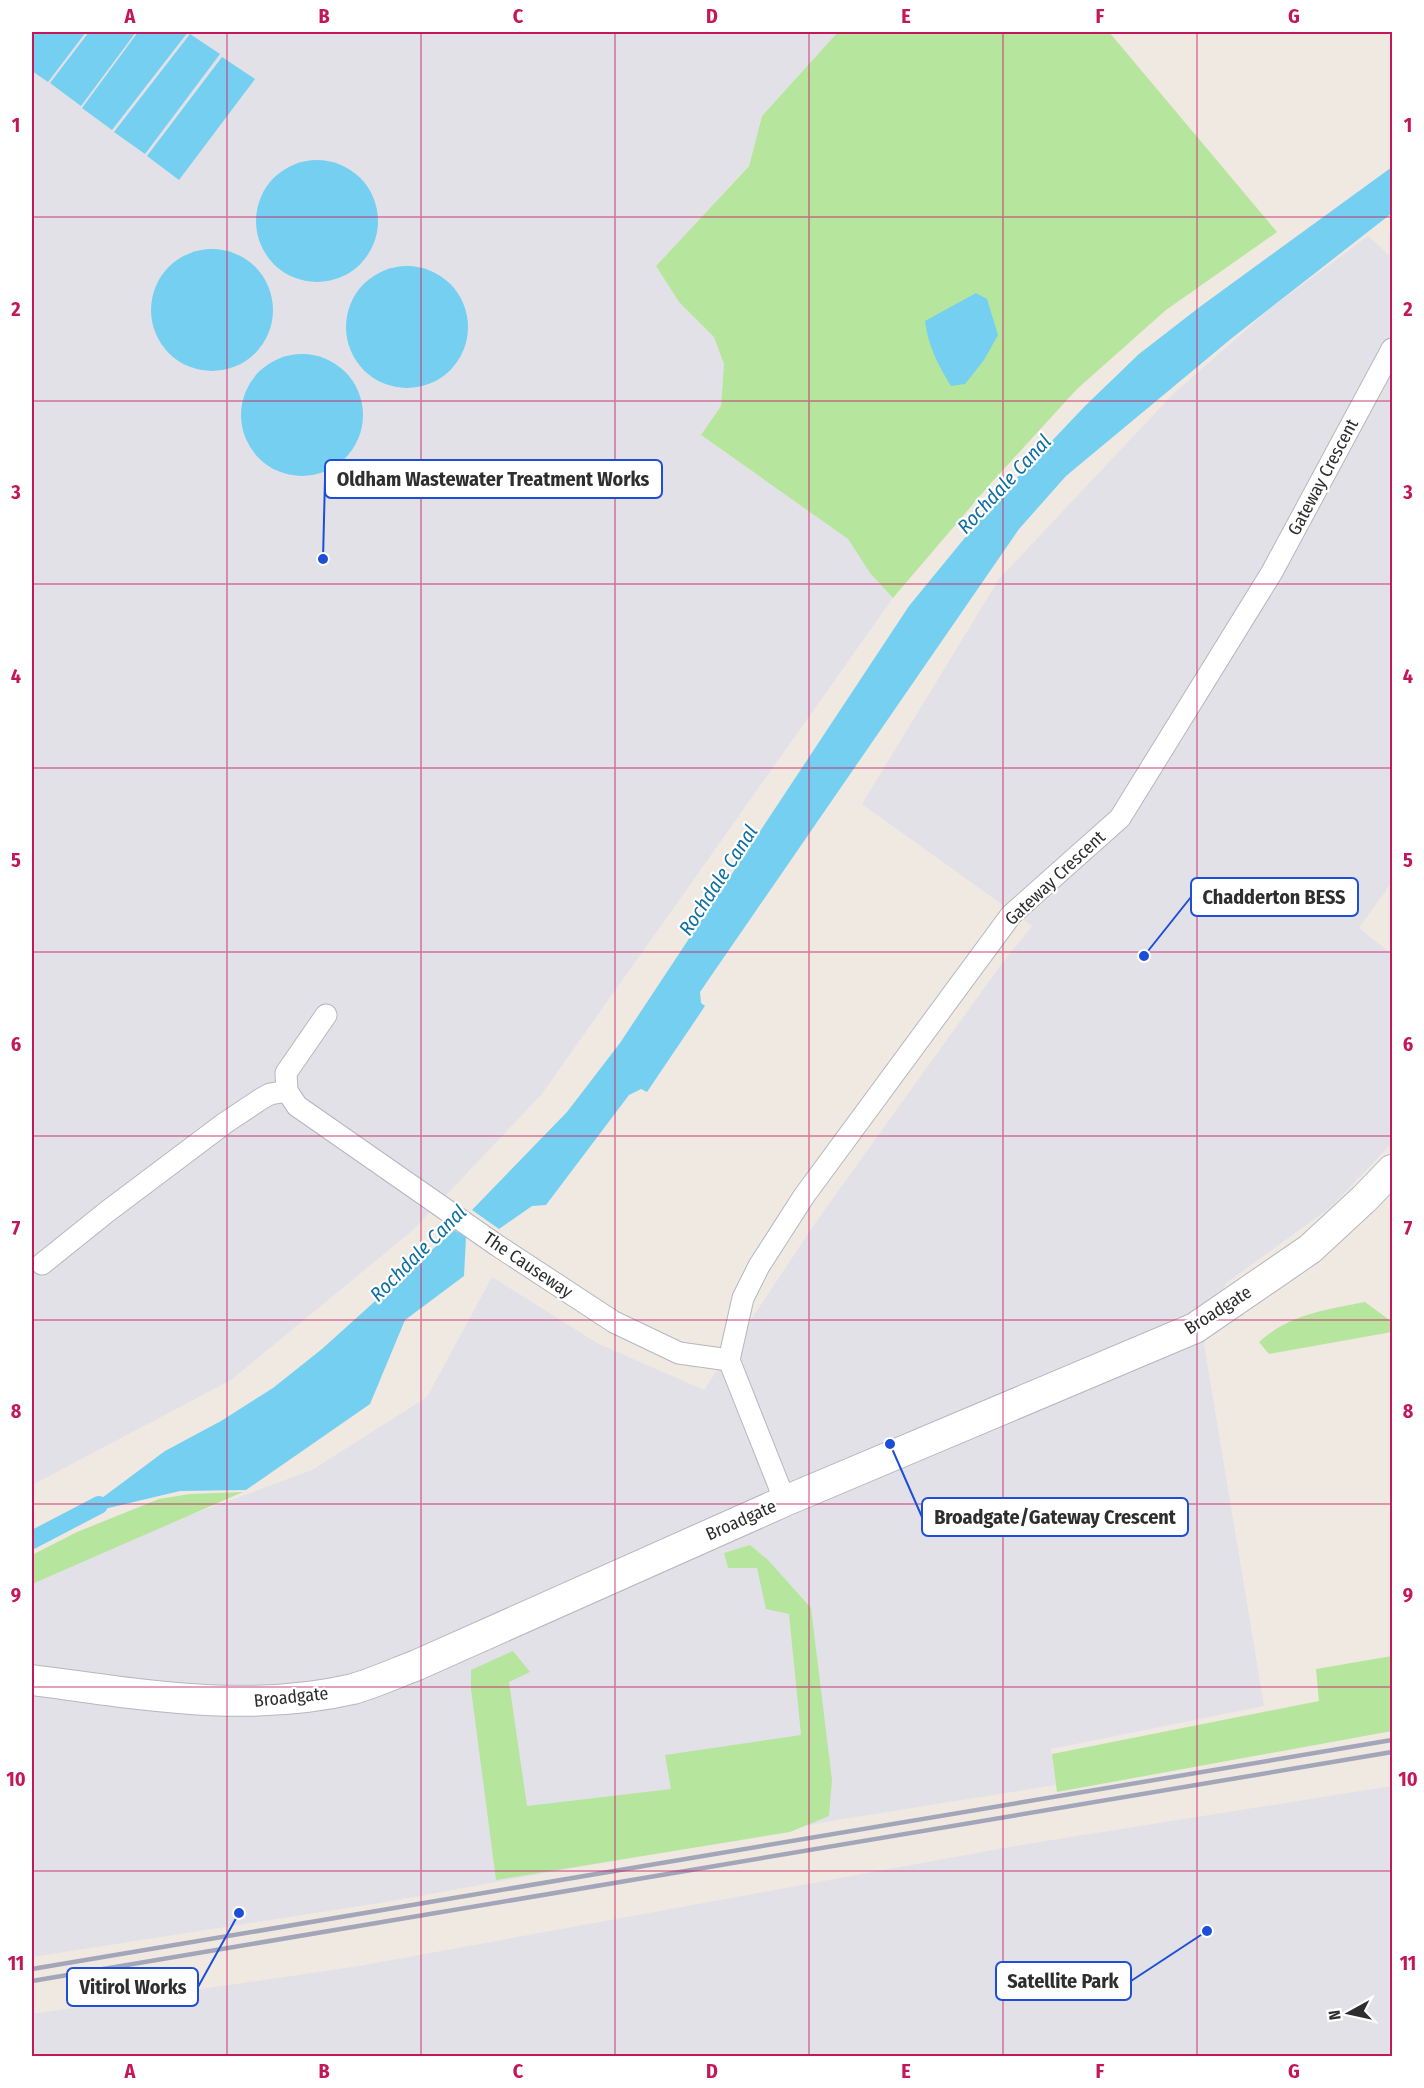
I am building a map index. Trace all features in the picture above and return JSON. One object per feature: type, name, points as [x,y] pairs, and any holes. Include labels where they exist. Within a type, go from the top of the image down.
[{"type":"street","name":"Gateway Crescent","points":[[729,1360],[743,1298],[759,1266],[804,1196],[1011,915],[1120,818],[1272,572],[1392,349]]},
{"type":"street","points":[[42,1264],[225,1123],[270,1094],[287,1091],[286,1073],[326,1015]]},
{"type":"street","name":"The Causeway","points":[[287,1091],[297,1106],[498,1246],[614,1322],[679,1353],[729,1360]]},
{"type":"street","name":"Broadgate","points":[[32,1680],[172,1699],[253,1702],[304,1698],[355,1688],[417,1665],[785,1501],[1195,1328],[1310,1249],[1392,1170]]},
{"type":"street","points":[[729,1360],[785,1501]]},
{"type":"shaded area","points":[[32,32],[838,32],[762,116],[749,165],[656,266],[679,302],[714,337],[724,364],[721,406],[702,436],[848,539],[870,573],[893,598],[541,1095],[413,1230],[231,1380],[32,1485]]},
{"type":"shaded area","points":[[1368,236],[1392,258],[1392,882],[1359,928],[1392,954],[1392,1143],[1331,1207],[1226,1283],[1204,1344],[1264,1706],[1051,1749],[1056,1785],[837,1820],[392,1901],[32,1957],[32,1578],[88,1553],[312,1470],[427,1397],[492,1277],[597,1343],[704,1390],[818,1219],[1000,966],[1032,926],[862,804],[999,579],[1173,394],[1271,308]]},
{"type":"shaded area","points":[[1392,1786],[1392,2056],[32,2056],[32,2014],[359,1966],[1015,1846]]},
{"type":"green space","points":[[838,32],[1109,32],[1277,232],[1166,310],[1077,389],[991,483],[893,598],[870,573],[848,539],[701,435],[721,406],[724,364],[714,337],[679,302],[656,266],[749,166],[762,116]]},
{"type":"green space","points":[[1365,1302],[1392,1322],[1392,1332],[1269,1354],[1259,1342],[1283,1325],[1309,1314]]},
{"type":"green space","points":[[243,1492],[32,1584],[32,1555],[77,1532],[159,1499],[190,1494]]},
{"type":"green space","points":[[750,1545],[768,1560],[811,1608],[832,1780],[829,1816],[790,1832],[496,1880],[471,1689],[471,1670],[513,1651],[530,1672],[509,1682],[527,1806],[671,1789],[665,1755],[801,1735],[789,1614],[766,1609],[757,1568],[728,1568],[724,1553]]},
{"type":"green space","points":[[1392,1656],[1392,1731],[1057,1792],[1052,1754],[1319,1701],[1316,1669]]},
{"type":"water","points":[[36,32],[86,32],[48,82],[32,71],[32,38]]},
{"type":"water","points":[[89,32],[136,32],[81,106],[50,83]]},
{"type":"water","points":[[138,32],[188,32],[112,130],[82,108]]},
{"type":"water","points":[[190,34],[220,54],[145,154],[114,132]]},
{"type":"water","points":[[222,57],[255,79],[179,180],[147,156]]},
{"type":"water","points":[[317,160],[341,164],[360,178],[374,197],[378,221],[374,245],[360,264],[341,278],[317,282],[293,278],[274,264],[260,245],[256,221],[260,197],[274,178],[293,164]]},
{"type":"water","points":[[1392,167],[1392,213],[1232,338],[1066,476],[1019,529],[700,992],[701,1003],[705,1006],[647,1092],[641,1089],[629,1095],[546,1205],[532,1206],[499,1229],[472,1210],[567,1112],[620,1043],[909,606],[995,501],[1085,406],[1139,354]]},
{"type":"water","points":[[212,249],[236,253],[255,267],[269,286],[273,310],[269,334],[255,353],[236,367],[212,371],[188,367],[169,353],[155,334],[151,310],[155,286],[169,267],[188,253]]},
{"type":"water","points":[[407,266],[430,270],[450,284],[464,304],[468,327],[464,350],[450,370],[430,384],[407,388],[384,384],[364,370],[350,350],[346,327],[350,304],[364,284],[384,270]]},
{"type":"water","points":[[976,293],[987,299],[998,335],[984,360],[965,384],[951,386],[934,355],[925,321]]},
{"type":"water","points":[[302,354],[326,358],[345,372],[359,391],[363,415],[359,439],[345,458],[326,472],[302,476],[278,472],[259,458],[245,439],[241,415],[245,391],[259,372],[278,358]]},
{"type":"water","points":[[454,1230],[466,1237],[464,1276],[405,1320],[370,1404],[246,1490],[180,1491],[79,1515],[165,1451],[221,1421],[273,1388],[322,1349]]},
{"type":"waterway","name":"Rochdale Canal","points":[[32,1540],[99,1505]]},
{"type":"railway","points":[[32,1969],[1392,1740]]},
{"type":"railway","points":[[32,1981],[1392,1752]]},
{"type":"place","name":"Oldham Wastewater Treatment Works","points":[[323,559]]},
{"type":"place","name":"Chadderton BESS","points":[[1144,956]]},
{"type":"place","name":"Broadgate/Gateway Crescent","points":[[890,1444]]},
{"type":"place","name":"Vitirol Works","points":[[239,1913]]},
{"type":"place","name":"Satellite Park","points":[[1207,1931]]}]
